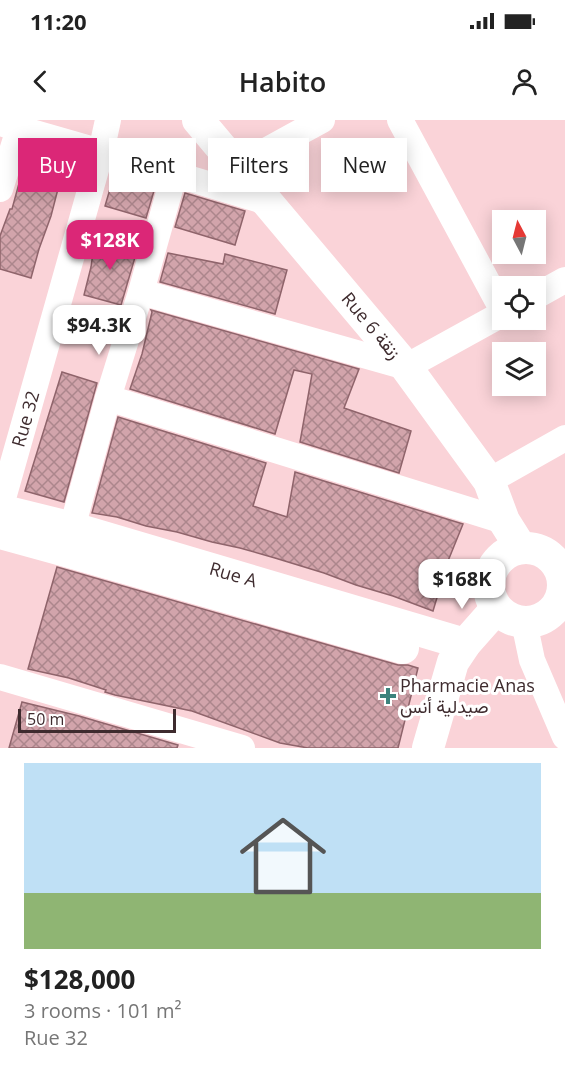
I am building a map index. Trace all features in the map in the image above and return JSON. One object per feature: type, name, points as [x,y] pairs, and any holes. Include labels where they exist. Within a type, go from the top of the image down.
[{"type":"street","name":"Rue 32","points":[[0,510],[108,120]]},
{"type":"street","name":"Rue 6 زنقة","points":[[198,120],[214,138]]},
{"type":"street","points":[[289,138],[322,120]]},
{"type":"street","points":[[399,120],[492,291]]},
{"type":"street","points":[[0,189],[10,126],[109,155]]},
{"type":"street","points":[[196,181],[267,202]]},
{"type":"street","points":[[69,540],[108,398],[169,192]]},
{"type":"street","name":"Rue 6 زنقة","points":[[259,192],[406,367],[489,481],[504,521],[521,548]]},
{"type":"street","points":[[546,290],[565,280]]},
{"type":"street","points":[[141,292],[406,367],[492,320]]},
{"type":"street","points":[[108,398],[504,521]]},
{"type":"street","points":[[489,481],[565,438]]},
{"type":"street","name":"Rue A","points":[[0,510],[69,540],[459,653]]},
{"type":"street","name":"Rue A","points":[[0,533],[69,540]]},
{"type":"street","points":[[428,748],[459,653],[510,616],[535,621],[546,617],[561,600],[564,588],[559,567],[543,551],[521,548],[508,552],[490,571],[488,584],[490,597],[510,616],[532,660],[565,737]]},
{"type":"street","points":[[0,677],[242,748]]},
{"type":"building","points":[[18,187],[18,192],[57,192],[31,278],[0,269],[0,236],[10,209],[12,209]]},
{"type":"building","points":[[109,192],[154,192],[146,218],[105,206]]},
{"type":"building","points":[[185,193],[245,211],[235,245],[175,227]]},
{"type":"building","points":[[95,238],[138,247],[121,305],[84,295]]},
{"type":"building","points":[[168,253],[223,264],[225,254],[287,270],[275,314],[160,282]]},
{"type":"building","points":[[151,310],[359,369],[344,408],[411,431],[399,473],[300,442],[312,374],[294,370],[275,434],[130,389],[142,354]]},
{"type":"building","points":[[62,372],[97,383],[64,502],[25,491]]},
{"type":"building","points":[[118,417],[266,463],[253,506],[287,517],[295,472],[463,524],[448,561],[433,611],[275,558],[117,517],[92,513]]},
{"type":"building","points":[[57,567],[398,665],[418,668],[398,748],[308,748],[280,743],[192,711],[115,695],[69,678],[28,669]]},
{"type":"building","points":[[22,702],[178,745],[177,748],[9,748]]},
{"type":"place","name":"Pharmacie Anas صيدلية أنس","points":[[388,696]]}]
